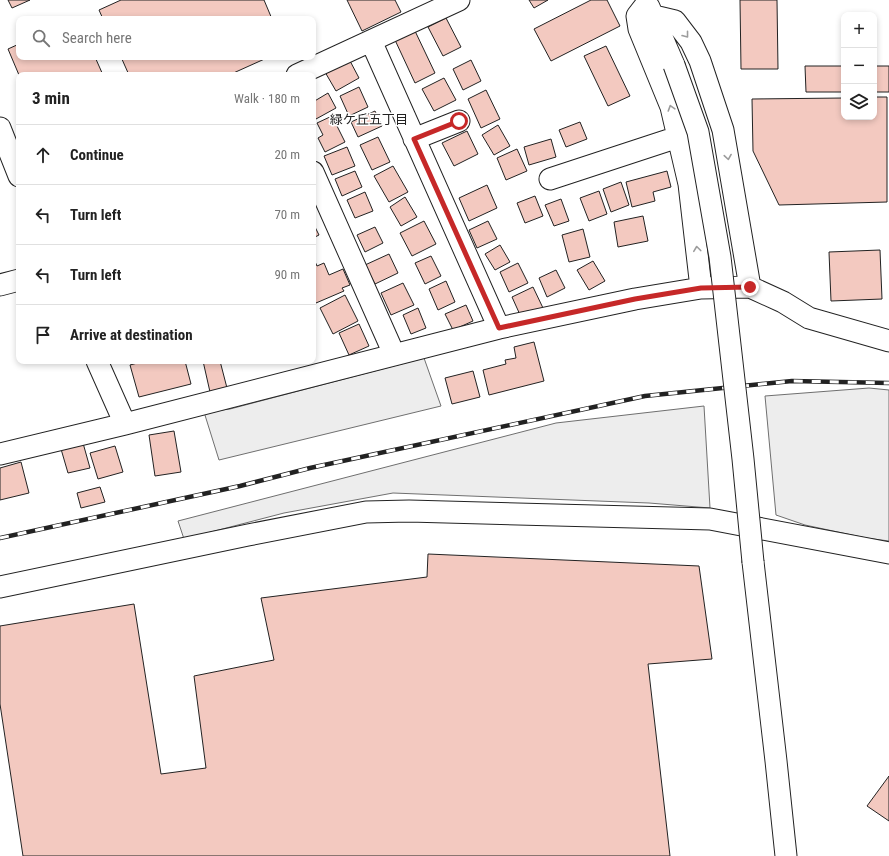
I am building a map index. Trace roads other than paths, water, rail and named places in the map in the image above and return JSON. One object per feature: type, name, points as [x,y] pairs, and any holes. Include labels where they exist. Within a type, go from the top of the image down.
[{"type":"street","points":[[304,72],[459,0]]},
{"type":"street","points":[[649,6],[674,65],[698,132],[720,257],[786,856]]},
{"type":"street","points":[[649,6],[637,16],[639,29],[671,107],[689,184],[701,288]]},
{"type":"street","points":[[649,6],[675,21],[691,42],[700,61],[723,130],[750,287]]},
{"type":"street","points":[[371,41],[499,328]]},
{"type":"street","points":[[414,139],[459,121]]},
{"type":"street","points":[[0,128],[16,168]]},
{"type":"street","points":[[550,179],[678,137]]},
{"type":"street","points":[[316,179],[394,354]]},
{"type":"street","points":[[0,285],[16,281]]},
{"type":"street","points":[[0,454],[125,424],[499,328],[635,299],[701,288],[750,287],[783,302],[809,318],[889,341]]},
{"type":"street","points":[[98,364],[125,424]]},
{"type":"street","points":[[0,587],[240,536],[366,512],[409,511],[710,519],[889,553]]},
{"type":"railway","points":[[0,538],[240,486],[310,468],[645,396],[792,381],[889,383]]},
{"type":"district","name":"緑ケ丘五丁目","points":[[369,119]]}]
